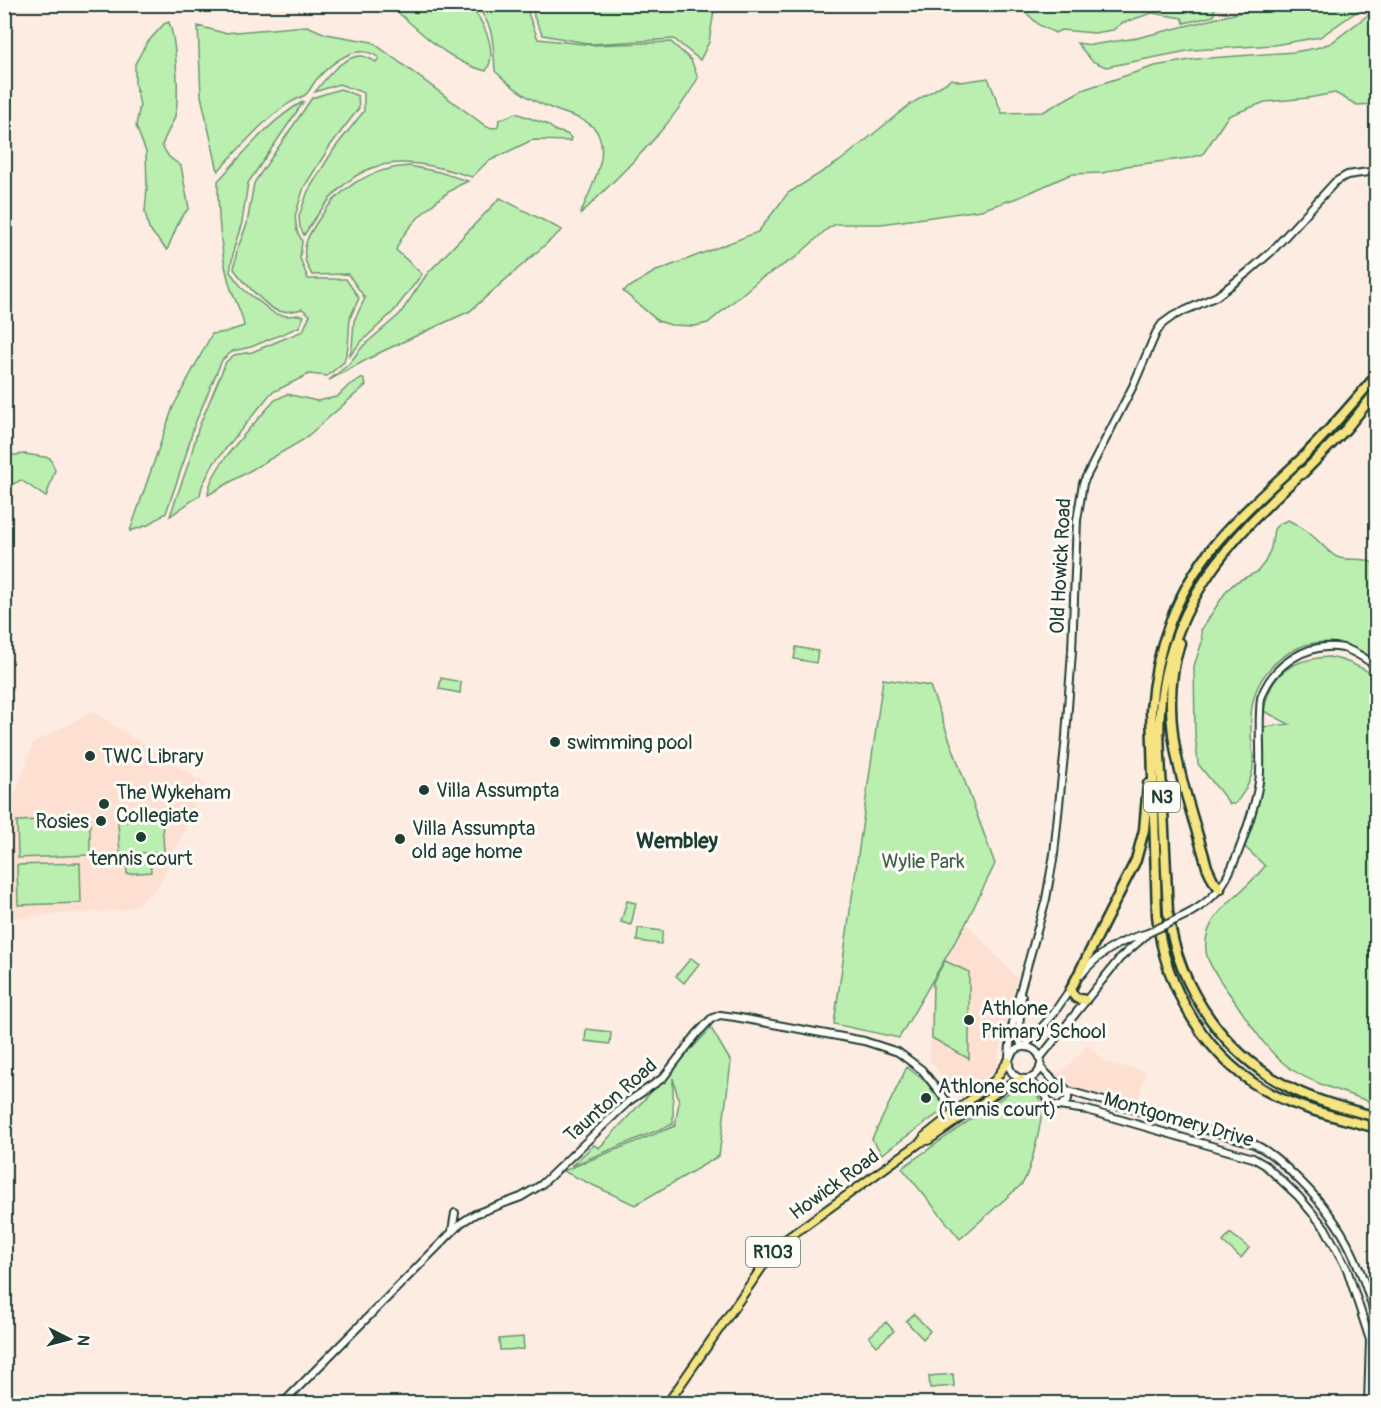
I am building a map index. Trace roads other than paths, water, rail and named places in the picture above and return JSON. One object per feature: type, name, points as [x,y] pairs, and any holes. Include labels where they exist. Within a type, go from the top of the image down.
[{"type":"highway","name":"N3","points":[[1377,376],[1337,421],[1217,542],[1202,562],[1177,604],[1160,651],[1152,694],[1151,728],[1158,928],[1166,965],[1175,988],[1210,1042],[1255,1083],[1291,1102],[1377,1128]]},
{"type":"highway","points":[[1220,889],[1207,867],[1179,771],[1172,736],[1171,705],[1174,664],[1186,617],[1220,562],[1346,429],[1377,392]]},
{"type":"highway","name":"N3","points":[[1186,617],[1165,673],[1161,695],[1160,744],[1168,912],[1171,932],[1184,974],[1206,1014],[1220,1032],[1249,1061],[1266,1074],[1302,1094],[1377,1117]]},
{"type":"highway","points":[[1085,1000],[1076,998],[1070,991],[1136,860],[1146,809],[1151,728]]},
{"type":"main road","name":"Howick Road","points":[[667,1404],[782,1242],[921,1142],[929,1140],[995,1080],[1009,1059]]},
{"type":"main road","name":"Howick Road","points":[[958,1115],[1006,1086],[1023,1079]]},
{"type":"street","name":"Old Howick Road","points":[[1009,1059],[1011,1034],[1051,876],[1072,651],[1077,520],[1083,483],[1162,324],[1173,316],[1217,296],[1248,272],[1271,252],[1335,182],[1347,175],[1377,171]]},
{"type":"street","points":[[1009,1059],[1010,1070],[1033,1083],[1051,1104],[1062,1106],[1068,1100],[1068,1091],[1064,1086],[1057,1084],[1040,1067],[1040,1058],[1034,1050],[1023,1046],[1051,1017],[1086,968],[1101,954],[1186,915],[1206,903],[1220,889],[1238,849],[1255,799],[1260,774],[1260,706],[1264,688],[1269,680],[1291,658],[1302,652],[1320,648],[1344,648],[1377,666]]},
{"type":"street","points":[[1040,1058],[1120,958],[1148,933]]},
{"type":"street","name":"Old Howick Road","points":[[1023,986],[1018,1036],[1023,1046]]},
{"type":"street","name":"Taunton Road","points":[[282,1404],[452,1232],[475,1214],[531,1192],[552,1176],[629,1101],[663,1078],[696,1035],[716,1016],[735,1017],[887,1047],[917,1065],[958,1115]]},
{"type":"street","name":"R103","points":[[1009,1059],[1014,1050],[1023,1046]]},
{"type":"street","name":"R103","points":[[1023,1079],[1035,1076],[1040,1067]]},
{"type":"street","points":[[1046,1096],[1050,1086],[1057,1084]]},
{"type":"street","name":"Montgomery Drive","points":[[1068,1091],[1256,1145],[1274,1155],[1314,1193],[1340,1226],[1360,1267],[1377,1319]]},
{"type":"street","points":[[1112,1118],[1116,1105]]},
{"type":"street","name":"Montgomery Drive","points":[[1062,1106],[1088,1110],[1259,1160],[1298,1196],[1325,1228],[1344,1260],[1364,1320],[1370,1348],[1368,1404]]},
{"type":"street","points":[[1298,1196],[1306,1186]]},
{"type":"street","points":[[1304,1203],[1314,1193]]},
{"type":"street","points":[[452,1232],[455,1213]]},
{"type":"place","name":"swimming pool","points":[[555,742]]},
{"type":"place","name":"TWC Library","points":[[90,756]]},
{"type":"place","name":"Villa Assumpta","points":[[424,790]]},
{"type":"place","name":"The Wykeham Collegiate","points":[[104,804]]},
{"type":"place","name":"Rosies","points":[[101,821]]},
{"type":"place","name":"tennis court","points":[[141,837]]},
{"type":"place","name":"Villa Assumpta old age home","points":[[400,839]]},
{"type":"place","name":"Athlone Primary School","points":[[969,1020]]},
{"type":"place","name":"Athlone school (Tennis court)","points":[[926,1098]]},
{"type":"district","name":"Wembley","points":[[677,841]]},
{"type":"park label","name":"Wylie Park","points":[[923,861]]}]
